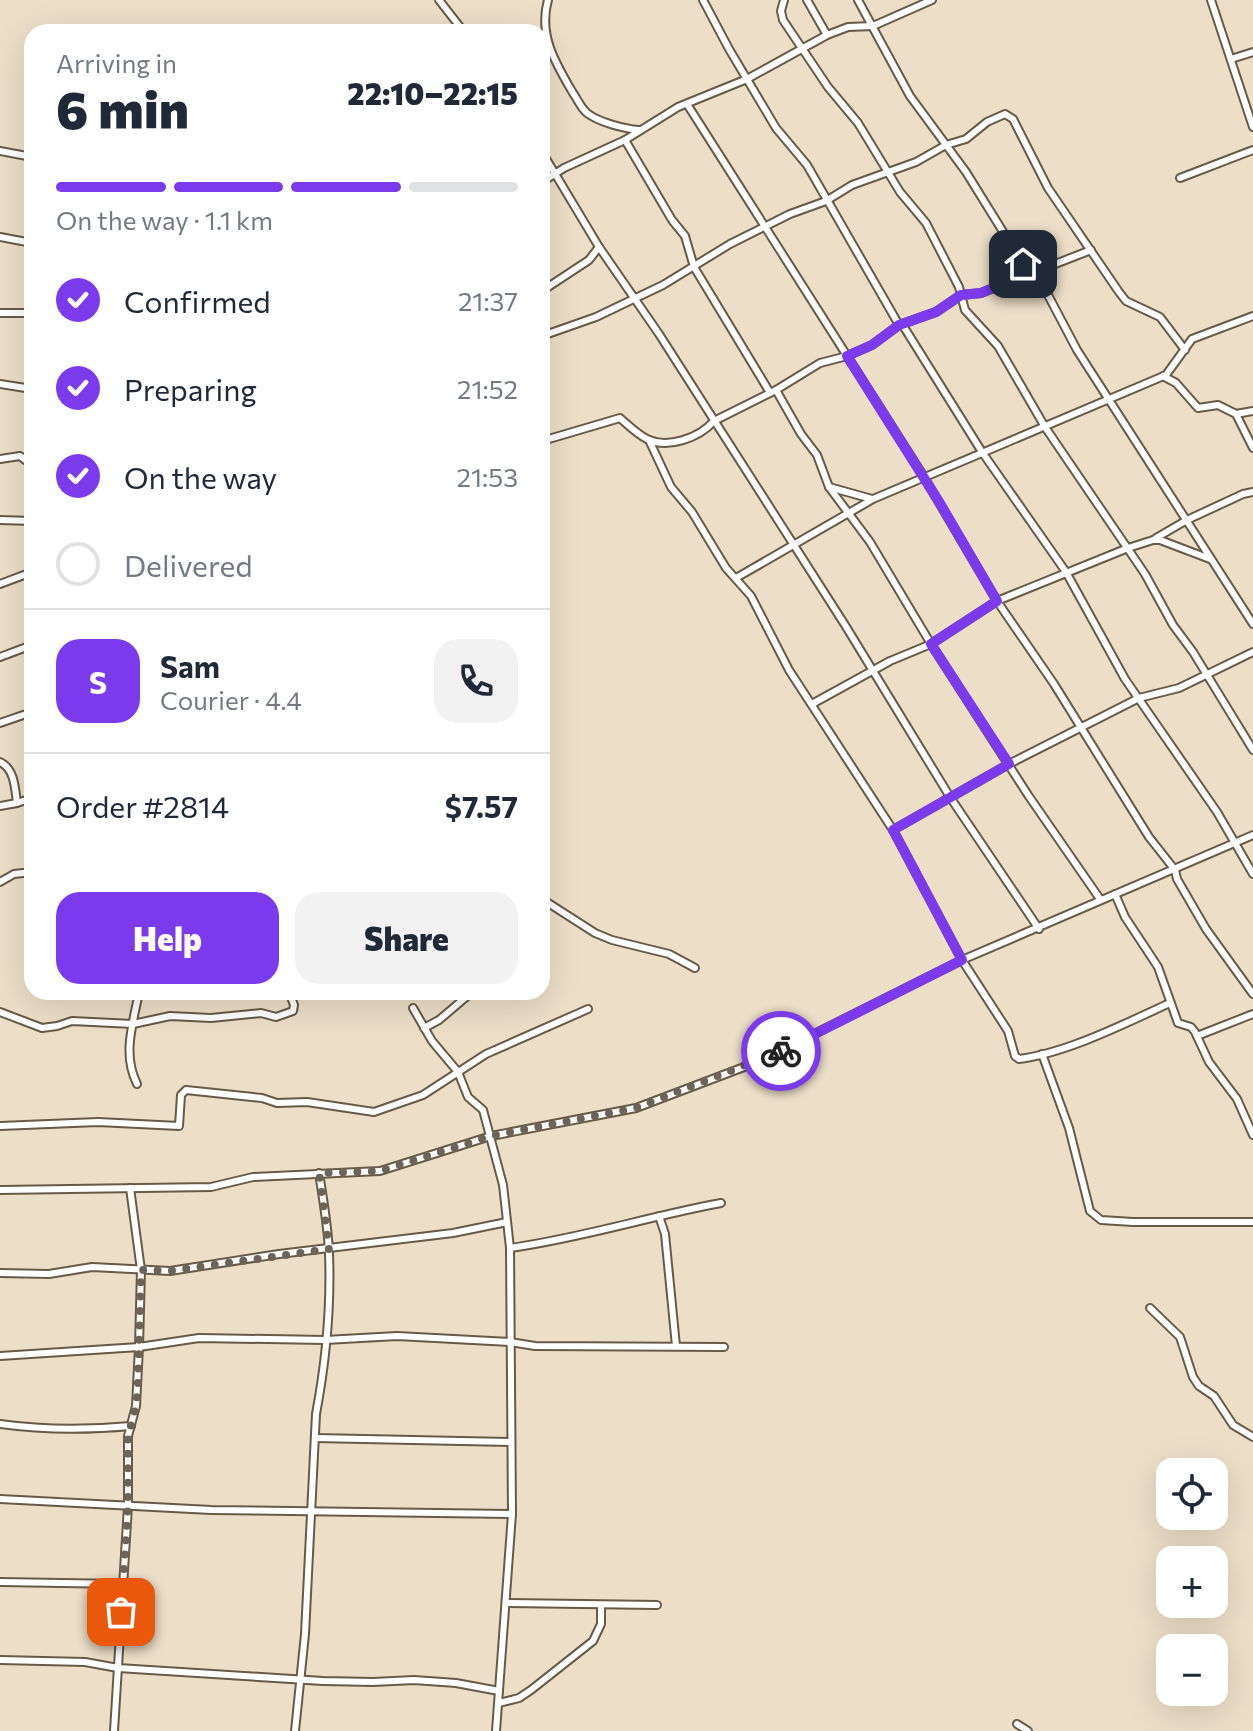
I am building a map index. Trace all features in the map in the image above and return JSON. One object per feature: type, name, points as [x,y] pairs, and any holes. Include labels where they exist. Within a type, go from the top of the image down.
[{"type":"street","points":[[439,0],[458,24]]},
{"type":"street","points":[[547,24],[548,0]]},
{"type":"street","points":[[703,0],[776,128],[807,165],[900,325],[982,452],[1066,572],[1125,679],[1217,812],[1253,874]]},
{"type":"street","points":[[784,0],[781,11],[783,20],[858,123],[900,192],[926,223],[945,258],[965,310],[998,346],[1045,427],[1128,548],[1253,750]]},
{"type":"street","points":[[807,0],[827,35]]},
{"type":"street","points":[[858,0],[910,96],[1048,295],[1077,350],[1253,624]]},
{"type":"street","points":[[550,177],[625,140],[687,104],[747,79],[827,35],[848,27],[873,26],[932,0]]},
{"type":"street","points":[[1211,0],[1253,127]]},
{"type":"street","points":[[550,47],[554,61],[581,108],[591,116],[620,128],[641,130]]},
{"type":"street","points":[[1231,59],[1253,52]]},
{"type":"street","points":[[687,104],[924,477],[997,601],[1054,684],[1149,837],[1175,870],[1177,879],[1206,929],[1253,994]]},
{"type":"street","points":[[550,333],[596,317],[663,285],[714,252],[790,214],[966,139],[987,122],[1005,114],[1010,115],[1048,188],[1126,301],[1160,317],[1185,350]]},
{"type":"street","points":[[625,140],[672,220],[685,236],[694,267],[817,455],[829,487],[870,542],[931,644],[1100,899]]},
{"type":"street","points":[[1180,178],[1253,150]]},
{"type":"street","points":[[0,151],[24,156]]},
{"type":"street","points":[[550,166],[599,247],[874,671],[950,797],[1039,929]]},
{"type":"street","points":[[0,237],[24,242]]},
{"type":"street","points":[[550,286],[589,260],[599,247]]},
{"type":"street","points":[[649,440],[687,439],[820,363],[872,345],[900,325],[936,312],[961,295],[981,293],[1091,250]]},
{"type":"street","points":[[0,313],[24,313]]},
{"type":"street","points":[[736,578],[873,499],[1163,376],[1192,339],[1253,316]]},
{"type":"street","points":[[1163,376],[1176,383],[1198,408],[1218,405],[1236,414],[1253,411]]},
{"type":"street","points":[[0,384],[24,388]]},
{"type":"street","points":[[1236,414],[1253,448]]},
{"type":"street","points":[[550,439],[620,418],[649,440],[671,487],[692,512],[726,568],[751,596],[789,670],[893,830],[962,960],[1008,1031],[1015,1056],[1019,1059],[1042,1054],[1121,1026],[1170,1003]]},
{"type":"street","points":[[0,459],[20,456],[24,459]]},
{"type":"street","points":[[829,487],[873,499]]},
{"type":"street","points":[[812,704],[931,644],[997,601],[1153,540],[1187,520],[1253,492]]},
{"type":"street","points":[[0,520],[24,521]]},
{"type":"street","points":[[1153,540],[1212,560]]},
{"type":"street","points":[[0,584],[24,575]]},
{"type":"street","points":[[0,657],[24,648]]},
{"type":"street","points":[[893,830],[1009,764],[1139,698],[1179,688],[1253,652]]},
{"type":"street","points":[[0,723],[24,715]]},
{"type":"street","points":[[0,762],[7,765],[13,778],[17,803]]},
{"type":"street","points":[[0,806],[24,801]]},
{"type":"street","points":[[0,1190],[211,1187],[253,1177],[380,1171],[491,1136],[636,1108],[760,1061],[962,960],[1253,835]]},
{"type":"street","points":[[0,882],[14,874],[24,873]]},
{"type":"street","points":[[1115,894],[1125,917],[1158,967],[1178,1023],[1191,1027],[1209,1062],[1237,1099],[1253,1135]]},
{"type":"street","points":[[550,904],[595,933],[669,954],[695,968]]},
{"type":"street","points":[[137,1084],[130,1069],[128,1049],[138,1000]]},
{"type":"street","points":[[0,1012],[42,1028],[72,1021],[133,1024],[170,1016],[211,1018],[261,1013],[276,1017],[293,1011],[292,1000]]},
{"type":"street","points":[[424,1028],[463,1000]]},
{"type":"street","points":[[413,1008],[432,1041],[458,1072],[468,1097],[483,1110],[506,1205],[510,1248],[512,1514],[496,1731]]},
{"type":"street","points":[[0,1126],[125,1122],[179,1126],[181,1095],[186,1090],[374,1112],[423,1095],[486,1054],[588,1009]]},
{"type":"street","points":[[1197,1036],[1253,1014]]},
{"type":"street","points":[[1042,1054],[1069,1128],[1090,1211],[1101,1220],[1253,1222]]},
{"type":"street","points":[[295,1731],[315,1438],[330,1302],[329,1249],[319,1173]]},
{"type":"street","points":[[114,1731],[128,1506],[128,1436],[136,1406],[139,1347],[141,1270],[130,1188]]},
{"type":"street","points":[[510,1248],[551,1242],[721,1203]]},
{"type":"street","points":[[659,1216],[665,1234],[676,1346]]},
{"type":"street","points":[[0,1273],[49,1274],[92,1267],[170,1271],[453,1233],[507,1222]]},
{"type":"street","points":[[1150,1308],[1180,1337],[1199,1386],[1214,1396],[1233,1425],[1253,1437]]},
{"type":"street","points":[[0,1356],[139,1347],[199,1338],[325,1340],[397,1336],[535,1346],[724,1347]]},
{"type":"street","points":[[0,1424],[27,1428],[92,1429],[131,1426]]},
{"type":"street","points":[[315,1438],[511,1442]]},
{"type":"street","points":[[0,1499],[311,1512],[512,1514]]},
{"type":"street","points":[[0,1582],[123,1584]]},
{"type":"street","points":[[506,1603],[657,1605]]},
{"type":"street","points":[[499,1703],[519,1698],[593,1641],[601,1624],[601,1605]]},
{"type":"street","points":[[0,1660],[85,1662],[118,1668],[373,1682],[414,1680],[456,1683],[499,1691]]},
{"type":"street","points":[[1017,1724],[1028,1731]]},
{"type":"way so far","points":[[121,1612],[128,1506],[128,1436],[136,1406],[138,1382],[141,1270],[170,1271],[216,1266],[279,1254],[329,1249],[319,1173],[380,1171],[491,1136],[636,1108],[781,1051]]},
{"type":"route","points":[[781,1051],[962,960],[893,830],[1009,764],[931,644],[997,601],[924,477],[847,356],[872,345],[899,325],[936,312],[961,295],[981,293],[1030,272],[1023,264]]}]
